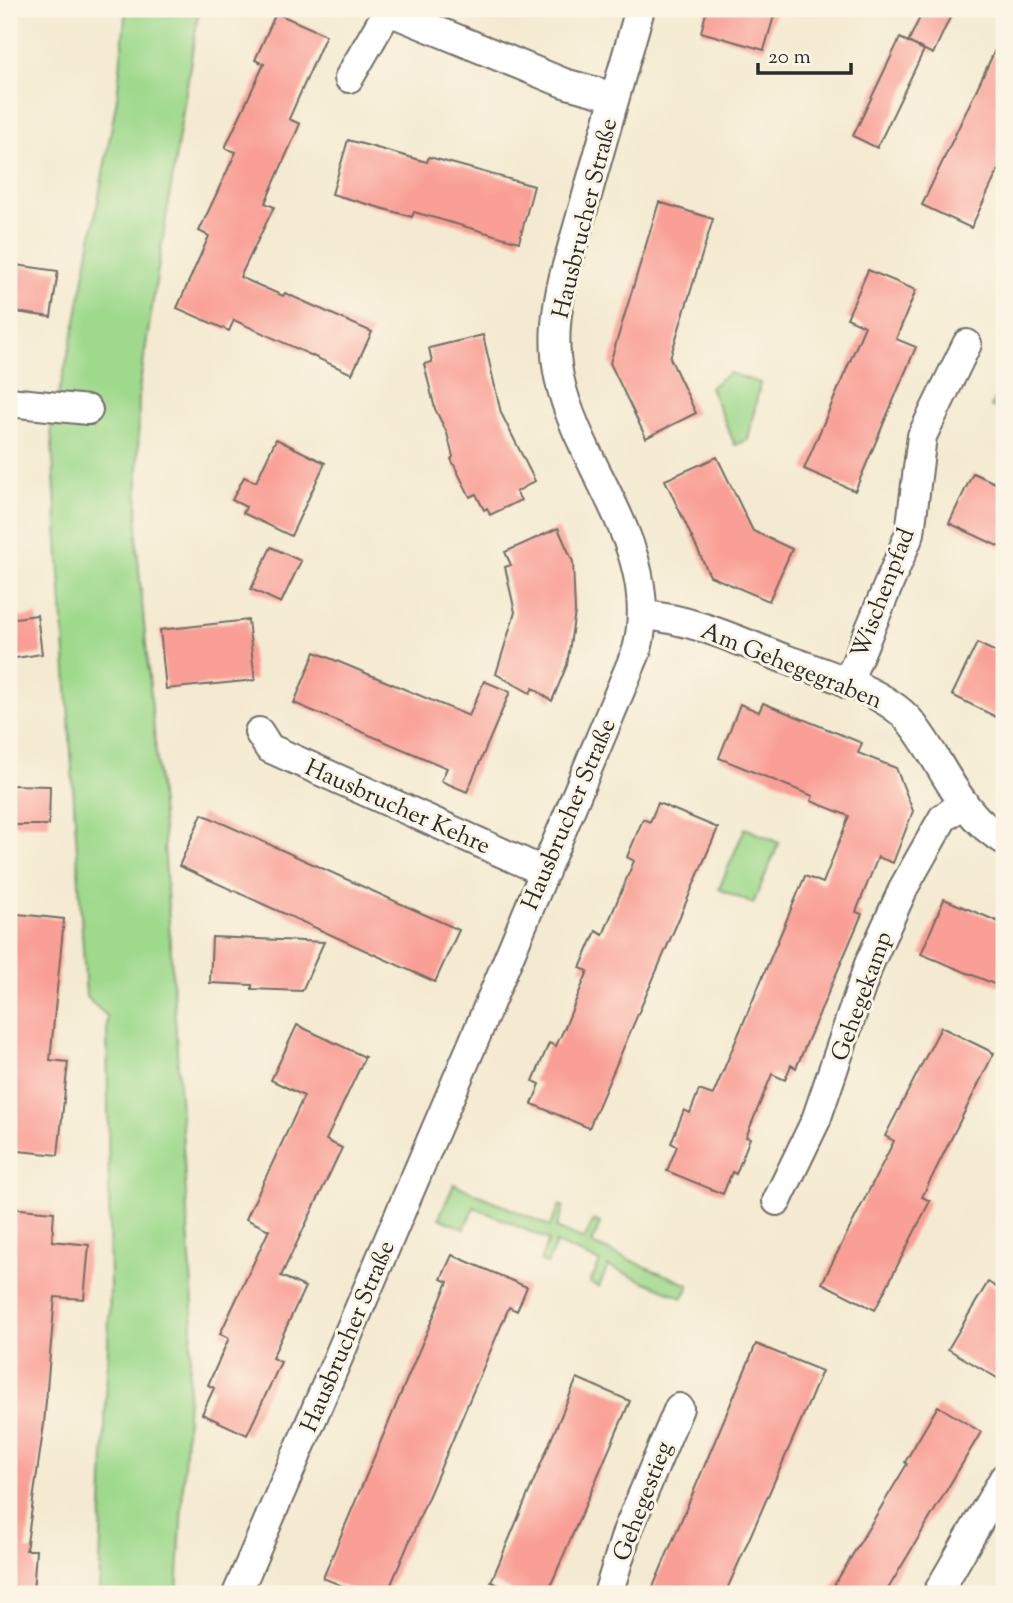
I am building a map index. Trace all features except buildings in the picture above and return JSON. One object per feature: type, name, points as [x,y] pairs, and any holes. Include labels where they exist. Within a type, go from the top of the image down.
[{"type":"street","name":"Hausbrucher Straße","points":[[237,1594],[545,872],[636,650],[643,615],[640,586],[629,541],[565,398],[555,344],[556,314],[564,276],[640,9]]},
{"type":"street","points":[[349,78],[389,10],[553,78],[615,97]]},
{"type":"street","name":"Wischenpfad","points":[[847,684],[908,539],[922,436],[967,344]]},
{"type":"street","points":[[9,402],[88,411]]},
{"type":"street","name":"Am Gehegegraben","points":[[643,615],[709,629],[883,700],[908,719],[964,803],[984,826],[1004,840]]},
{"type":"street","name":"Hausbrucher Kehre","points":[[259,732],[269,748],[545,872]]},
{"type":"street","name":"Gehegekamp","points":[[777,1201],[816,1120],[869,964],[905,886],[943,818],[964,803]]},
{"type":"street","name":"Gehegestieg","points":[[608,1594],[627,1532],[679,1408]]},
{"type":"street","points":[[937,1594],[1004,1478]]},
{"type":"green space","points":[[126,9],[199,9],[139,390],[137,548],[163,827],[193,1306],[177,1594],[99,1594],[110,1290],[107,1016],[86,997],[51,427],[76,321],[117,98]]},
{"type":"green space","points":[[729,373],[760,383],[748,440],[735,445],[710,387]]},
{"type":"green space","points":[[1004,379],[1004,412],[991,406]]},
{"type":"green space","points":[[745,828],[779,843],[753,904],[719,889]]},
{"type":"green space","points":[[454,1184],[550,1226],[560,1205],[564,1207],[556,1228],[584,1240],[594,1220],[600,1223],[592,1244],[689,1285],[683,1298],[608,1266],[599,1287],[590,1283],[600,1262],[556,1243],[547,1264],[540,1261],[549,1240],[474,1207],[464,1229],[439,1218]]}]
